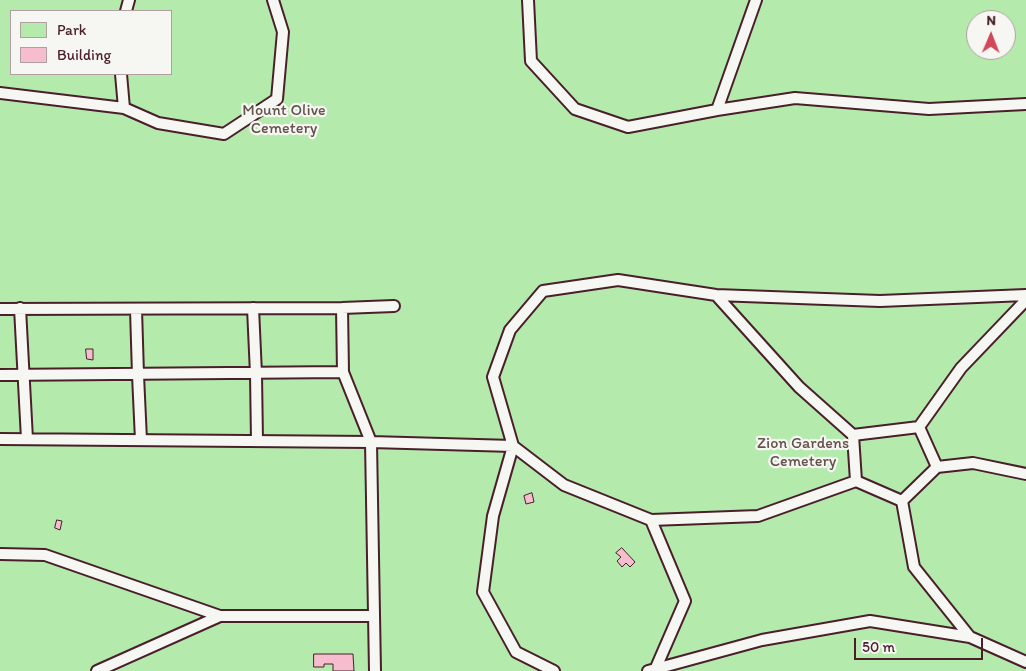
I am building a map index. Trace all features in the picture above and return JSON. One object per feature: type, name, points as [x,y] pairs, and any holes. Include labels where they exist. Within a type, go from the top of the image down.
[{"type":"lane","points":[[0,93],[124,108],[158,123],[224,134],[277,99],[283,32],[273,0]]},
{"type":"lane","points":[[528,0],[531,61],[576,109],[628,127],[717,110],[795,98],[929,109],[1026,104]]},
{"type":"lane","points":[[717,110],[756,0]]},
{"type":"lane","points":[[121,75],[124,108]]},
{"type":"lane","points":[[554,671],[516,652],[483,592],[493,516],[513,446],[493,377],[510,330],[543,290],[618,280],[716,295],[880,301],[1026,295]]},
{"type":"lane","points":[[716,295],[799,387],[853,435],[856,481]]},
{"type":"lane","points":[[853,435],[919,427],[961,368],[1026,300]]},
{"type":"lane","points":[[0,308],[342,308],[394,306]]},
{"type":"lane","points":[[20,308],[27,439]]},
{"type":"lane","points":[[136,308],[141,440]]},
{"type":"lane","points":[[253,308],[257,441]]},
{"type":"lane","points":[[342,308],[343,372],[371,442],[375,671]]},
{"type":"lane","points":[[0,376],[343,372]]},
{"type":"lane","points":[[919,427],[936,467]]},
{"type":"lane","points":[[0,439],[371,442],[513,446],[564,485],[650,520],[758,516],[856,481],[902,501]]},
{"type":"lane","points":[[902,501],[936,467],[973,463],[1026,474]]},
{"type":"lane","points":[[902,501],[914,567],[970,637]]},
{"type":"lane","points":[[650,520],[686,602],[652,670]]},
{"type":"lane","points":[[0,554],[45,555],[220,616],[374,616]]},
{"type":"lane","points":[[97,671],[220,616]]},
{"type":"lane","points":[[652,670],[762,640],[870,622],[970,637],[1026,662]]},
{"type":"green space","name":"Zion Gardens Cemetery","points":[[0,0],[1026,0],[1026,671],[0,671]]},
{"type":"building","points":[[86,349],[93,349],[93,360],[87,359]]},
{"type":"building","points":[[532,493],[534,502],[526,504],[524,496]]},
{"type":"building","points":[[57,520],[62,521],[60,530],[55,528]]},
{"type":"building","points":[[622,548],[635,562],[630,567],[626,563],[622,567],[617,561],[621,557],[616,553]]},
{"type":"building","points":[[314,654],[353,654],[354,671],[333,671],[333,664],[324,664],[324,667],[314,667]]},
{"type":"park label","name":"Mount Olive Cemetery","points":[[284,120]]}]
